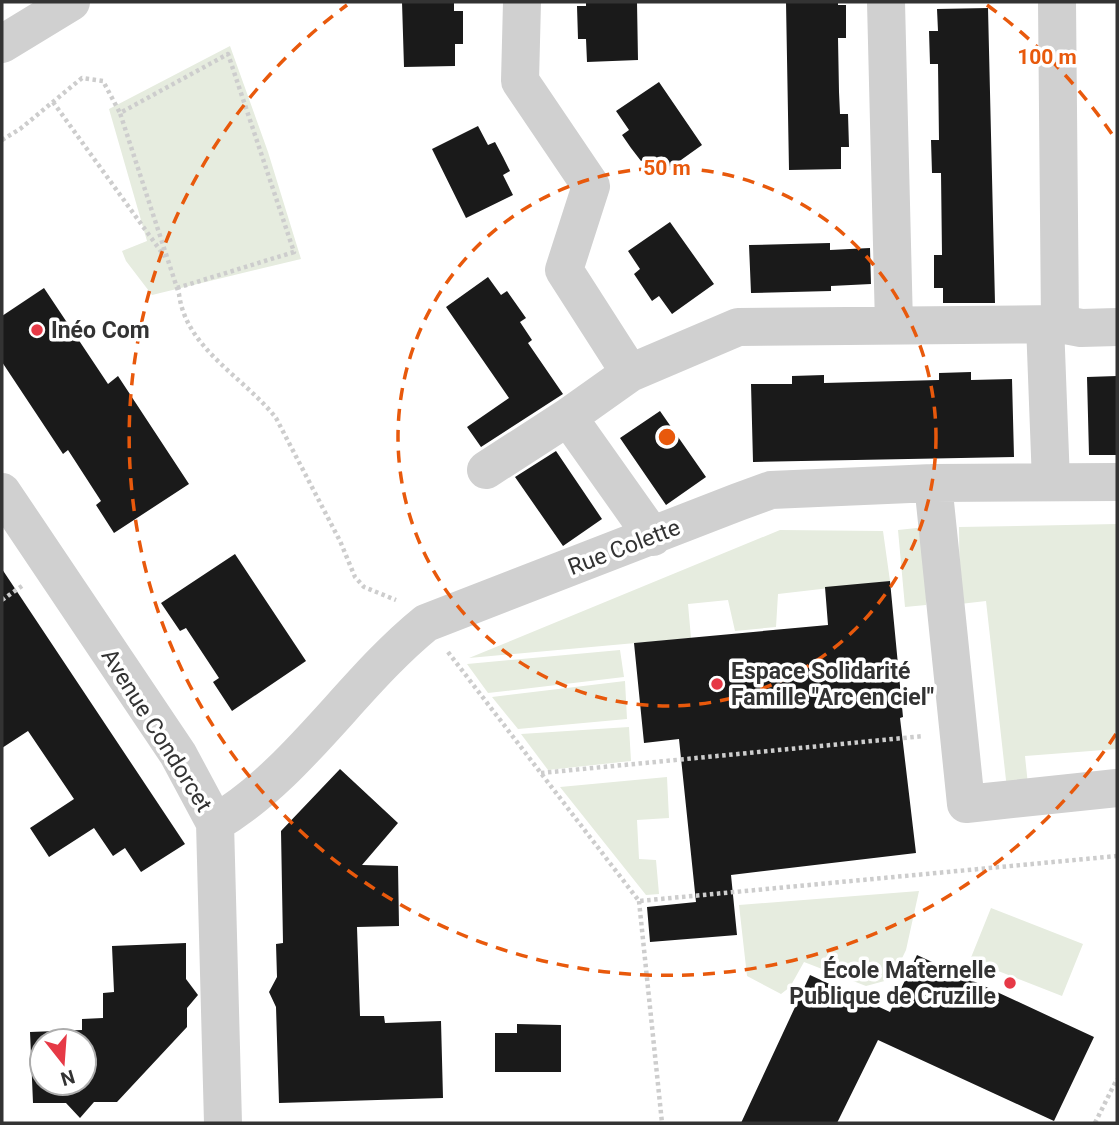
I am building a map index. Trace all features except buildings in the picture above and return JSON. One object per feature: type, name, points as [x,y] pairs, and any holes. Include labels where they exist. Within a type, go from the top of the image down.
[{"type":"street","points":[[2,44],[71,2]]},
{"type":"street","points":[[522,2],[520,80],[591,186],[565,270],[630,373]]},
{"type":"street","points":[[886,2],[894,325]]},
{"type":"street","points":[[1051,482],[1057,2]]},
{"type":"street","points":[[486,470],[630,373],[738,327],[1053,324],[1081,328],[1117,327]]},
{"type":"street","points":[[568,417],[653,537]]},
{"type":"street","name":"Rue Colette","points":[[215,823],[261,792],[393,650],[426,623],[771,490],[933,483],[1117,482]]},
{"type":"street","points":[[933,483],[966,804],[1117,788]]},
{"type":"street","name":"Avenue Condorcet","points":[[2,492],[178,754],[215,823],[223,1123]]},
{"type":"path","points":[[120,113],[228,54],[294,252],[177,288]]},
{"type":"path","points":[[2,140],[82,78],[103,81],[120,113],[177,288],[181,314],[193,333],[209,353],[262,400],[276,418],[326,512],[355,577],[365,587],[417,611],[639,901],[662,1123]]},
{"type":"path","points":[[53,102],[168,260]]},
{"type":"path","points":[[541,773],[958,733]]},
{"type":"path","points":[[639,901],[1117,856]]},
{"type":"path","points":[[1095,1123],[1117,1079]]},
{"type":"shaded area","points":[[230,46],[268,152],[301,259],[152,295],[126,261],[122,251],[147,241],[109,109]]},
{"type":"shaded area","points":[[1117,524],[1117,749],[1025,756],[1028,785],[1007,789],[986,601],[960,604],[959,527]]},
{"type":"shaded area","points":[[926,527],[926,605],[905,607],[898,530]]},
{"type":"shaded area","points":[[780,530],[883,531],[890,581],[778,594],[776,627],[735,631],[728,600],[688,604],[691,638],[469,658]]},
{"type":"shaded area","points":[[620,650],[624,677],[488,693],[467,664]]},
{"type":"shaded area","points":[[625,681],[627,719],[518,729],[492,697]]},
{"type":"shaded area","points":[[629,727],[631,761],[548,770],[521,734]]},
{"type":"shaded area","points":[[667,777],[669,818],[637,820],[639,859],[656,860],[659,894],[646,895],[560,787]]},
{"type":"shaded area","points":[[919,891],[906,950],[892,979],[866,986],[804,962],[790,987],[781,994],[747,976],[739,905]]},
{"type":"shaded area","points":[[991,908],[1083,944],[1062,996],[970,960]]},
{"type":"place","name":"Inéo Com","points":[[37,330]]},
{"type":"place","name":"Espace Solidarité Famille \"Arc en ciel\"","points":[[717,684]]},
{"type":"place","name":"École Maternelle Publique de Cruzille","points":[[1010,983]]}]
